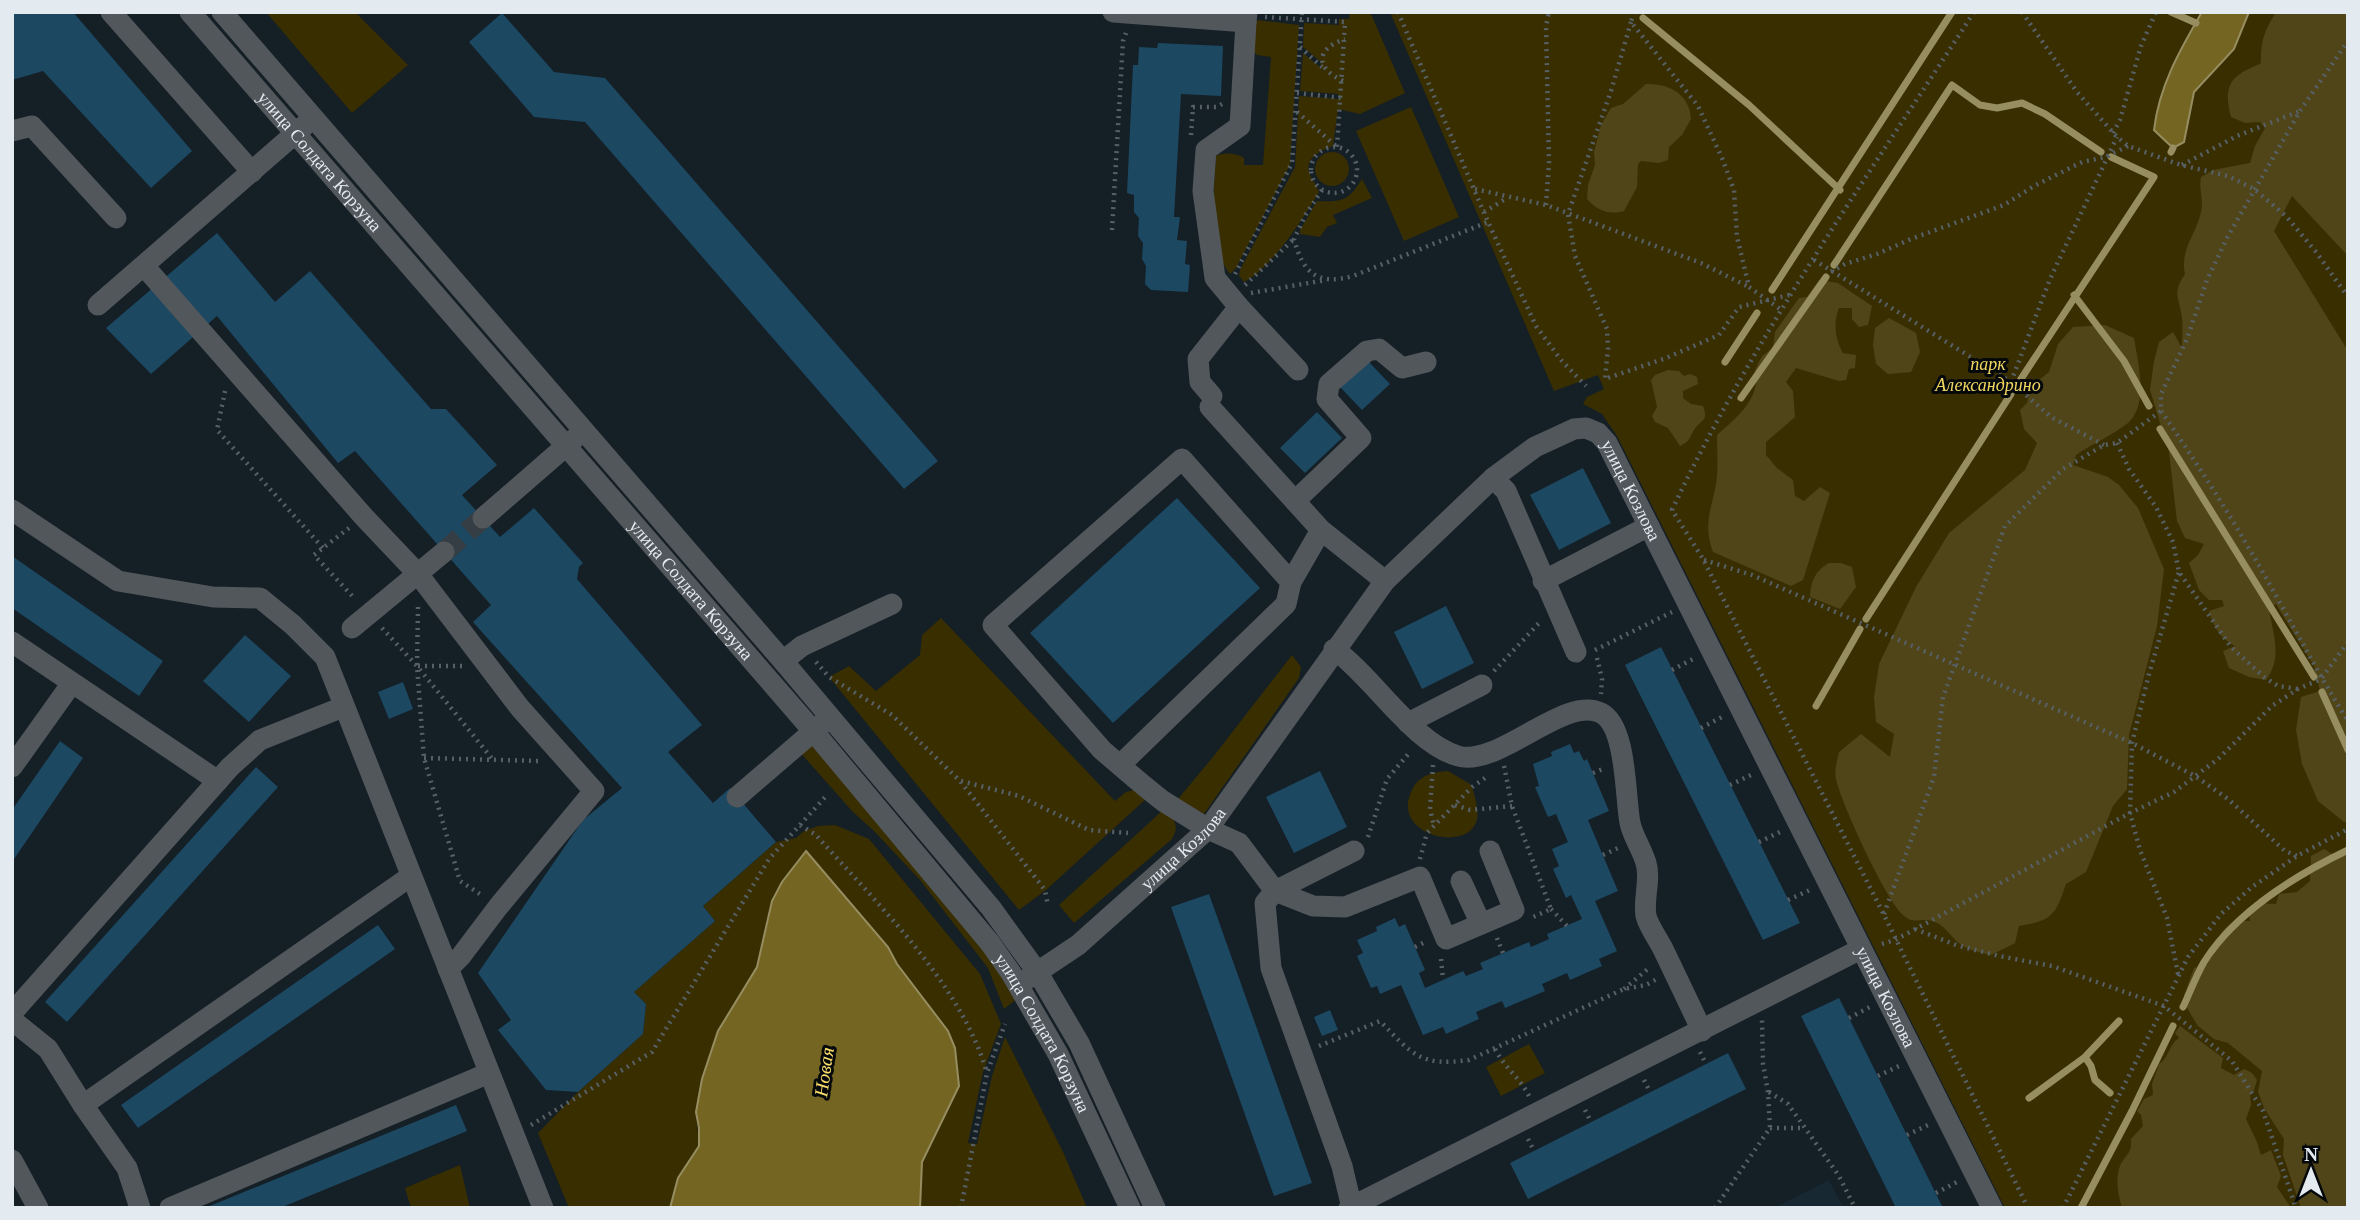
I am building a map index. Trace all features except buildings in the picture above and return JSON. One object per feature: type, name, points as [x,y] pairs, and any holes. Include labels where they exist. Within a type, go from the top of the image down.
[{"type":"street","points":[[111,12],[252,172]]},
{"type":"street","name":"улица Солдата Корзуна","points":[[190,12],[814,732],[990,943],[1058,1054],[1130,1208]]},
{"type":"street","name":"улица Солдата Корзуна","points":[[222,12],[783,661],[1009,931],[1038,973],[1079,1043],[1155,1208]]},
{"type":"street","points":[[1113,12],[1246,17],[1240,126],[1206,150],[1203,187],[1208,234],[1215,278],[1241,299],[1298,370]]},
{"type":"street","points":[[98,305],[313,118]]},
{"type":"street","points":[[12,131],[32,126],[116,218]]},
{"type":"street","points":[[144,265],[364,517],[418,574],[520,708],[594,791],[461,956],[447,969]]},
{"type":"street","points":[[1241,299],[1198,359],[1200,382],[1211,401],[1321,530],[1385,580]]},
{"type":"street","points":[[1295,501],[1361,438],[1327,399],[1329,384],[1367,351],[1379,349],[1402,368],[1426,362]]},
{"type":"street","name":"улица Козлова","points":[[1018,985],[1086,939],[1208,829],[1385,580],[1493,478],[1535,447],[1574,429],[1586,428],[1598,433],[1607,443],[1869,947],[1992,1208]]},
{"type":"street","points":[[483,518],[583,431]]},
{"type":"street","points":[[1291,582],[1182,459],[993,625],[1102,750],[1163,801],[1208,829],[1239,843],[1275,891],[1313,906],[1346,907],[1420,877],[1446,939],[1488,928],[1514,910],[1490,850]]},
{"type":"street","points":[[1493,478],[1506,491],[1543,580],[1586,652]]},
{"type":"street","points":[[12,510],[118,581],[213,597],[260,598],[293,625],[325,657],[543,1208]]},
{"type":"street","points":[[1543,580],[1649,526]]},
{"type":"street","points":[[1120,765],[1286,604],[1291,582],[1321,530]]},
{"type":"street","points":[[352,628],[444,552]]},
{"type":"street","points":[[783,661],[802,646],[892,604]]},
{"type":"street","points":[[12,642],[218,781]]},
{"type":"street","points":[[1334,649],[1355,665],[1409,723],[1438,749],[1460,757],[1502,757],[1568,714],[1584,710],[1601,712],[1612,723],[1623,763],[1630,826],[1647,864],[1646,916],[1702,1031]]},
{"type":"street","points":[[1409,723],[1487,679]]},
{"type":"street","points":[[12,767],[72,683]]},
{"type":"street","points":[[12,1013],[218,781],[260,740],[343,707]]},
{"type":"street","points":[[737,797],[830,717]]},
{"type":"street","points":[[1354,851],[1275,891],[1265,903],[1271,968],[1342,1166],[1351,1207],[1702,1031],[1762,998],[1869,947]]},
{"type":"street","points":[[83,1105],[411,876]]},
{"type":"street","points":[[1461,881],[1488,928]]},
{"type":"street","points":[[12,1020],[48,1049],[127,1168],[140,1208]]},
{"type":"street","points":[[170,1208],[489,1073]]},
{"type":"street","points":[[12,1160],[38,1208]]},
{"type":"path","points":[[1235,275],[1292,163],[1302,12]]},
{"type":"path","points":[[1398,12],[1536,327],[1561,360],[1586,386]]},
{"type":"path","points":[[1546,205],[1549,163],[1546,26],[1549,12]]},
{"type":"path","points":[[1634,12],[1611,91],[1568,214],[1575,256],[1607,329],[1605,379],[1719,335],[1739,307],[1790,295]]},
{"type":"path","points":[[1974,12],[1780,309],[1703,444],[1672,510],[1703,559],[1884,915],[2028,1208]]},
{"type":"path","points":[[2021,12],[2077,92],[2115,135],[2128,146],[2181,165],[2228,176],[2254,189],[2286,216],[2347,295]]},
{"type":"path","points":[[2011,382],[2050,279],[2115,135],[2141,46],[2156,12]]},
{"type":"path","points":[[1246,17],[1345,22],[1337,148]]},
{"type":"path","points":[[1631,22],[1698,106],[1722,158],[1734,190],[1737,237],[1749,287]]},
{"type":"path","points":[[1112,230],[1122,41],[1126,32],[1135,27]]},
{"type":"path","points":[[1323,67],[1322,59],[1326,49],[1334,42],[1345,39]]},
{"type":"path","points":[[2348,41],[2301,111],[2228,236],[2207,280],[2187,339],[2161,394],[2161,411],[2203,473],[2269,583],[2321,679],[2348,721]]},
{"type":"path","points":[[1300,47],[1330,75],[1342,81]]},
{"type":"path","points":[[1297,93],[1342,98]]},
{"type":"path","points":[[1190,148],[1193,107],[1217,107],[1225,102]]},
{"type":"path","points":[[1296,111],[1354,160],[1354,181],[1343,191],[1336,193],[1322,190],[1312,178],[1312,163],[1322,151],[1337,148]]},
{"type":"path","points":[[2181,165],[2236,136],[2301,111]]},
{"type":"path","points":[[1831,272],[1845,264],[2004,205],[2034,186],[2082,162],[2106,157],[2128,146]]},
{"type":"path","points":[[1474,189],[1546,205],[1701,263],[1749,287],[1780,309]]},
{"type":"path","points":[[1322,190],[1294,239],[1244,285],[1241,299],[1327,279]]},
{"type":"path","points":[[1484,212],[1507,198]]},
{"type":"path","points":[[1294,239],[1305,267],[1314,275],[1338,280],[1488,222]]},
{"type":"path","points":[[1814,260],[2011,382],[2051,417],[2104,445]]},
{"type":"path","points":[[231,365],[216,430],[323,548]]},
{"type":"path","points":[[1884,915],[1934,777],[1943,697],[2005,526],[2063,469],[2104,445],[2117,443],[2161,411]]},
{"type":"path","points":[[2117,443],[2129,470],[2156,507],[2173,542],[2179,572],[2231,647],[2278,686],[2298,689]]},
{"type":"path","points":[[364,517],[314,555],[417,666],[494,761]]},
{"type":"path","points":[[1703,559],[1752,575],[2132,743],[2195,776],[2228,799],[2285,851],[2297,856]]},
{"type":"path","points":[[2178,976],[2167,918],[2140,850],[2130,813],[2132,743],[2179,572]]},
{"type":"path","points":[[418,574],[417,666],[424,758],[460,881],[498,907]]},
{"type":"path","points":[[1586,652],[1672,612]]},
{"type":"path","points":[[1487,679],[1544,618]]},
{"type":"path","points":[[1869,947],[1895,940],[2130,813],[2175,792],[2218,759],[2272,706],[2298,689],[2321,679],[2348,642]]},
{"type":"path","points":[[802,646],[830,677],[892,715],[960,781],[1045,890],[1048,906]]},
{"type":"path","points":[[1586,652],[1602,678],[1601,699]]},
{"type":"path","points":[[1672,670],[1696,658]]},
{"type":"path","points":[[417,666],[487,666]]},
{"type":"path","points":[[1701,728],[1725,715]]},
{"type":"path","points":[[1354,851],[1365,846],[1387,779],[1413,748]]},
{"type":"path","points":[[1433,756],[1430,808],[1434,827]]},
{"type":"path","points":[[1420,877],[1420,861],[1427,834],[1502,757]]},
{"type":"path","points":[[1502,757],[1512,806],[1551,909],[1567,926]]},
{"type":"path","points":[[424,758],[570,761]]},
{"type":"path","points":[[1730,785],[1754,773]]},
{"type":"path","points":[[960,781],[1018,796],[1089,830],[1128,833]]},
{"type":"path","points":[[515,1135],[652,1052],[769,859],[828,794]]},
{"type":"path","points":[[1455,805],[1470,810],[1512,806]]},
{"type":"path","points":[[800,825],[816,835],[941,981],[974,1036],[987,1073]]},
{"type":"path","points":[[2063,1208],[2188,957],[2221,914],[2252,887],[2297,856],[2348,829]]},
{"type":"path","points":[[1759,842],[1782,831]]},
{"type":"path","points":[[1788,900],[1812,889]]},
{"type":"path","points":[[1528,919],[1551,909]]},
{"type":"path","points":[[1488,928],[1503,953]]},
{"type":"path","points":[[1915,929],[1956,945],[2052,966],[2164,1006],[2232,1061],[2263,1111],[2296,1208]]},
{"type":"path","points":[[1431,939],[1436,948]]},
{"type":"path","points":[[1441,957],[1443,979]]},
{"type":"path","points":[[1624,989],[1650,967],[1651,959]]},
{"type":"path","points":[[1301,1053],[1380,1021],[1409,1051],[1427,1060],[1446,1063],[1469,1060],[1624,989],[1646,985],[1673,971]]},
{"type":"path","points":[[1714,1208],[1770,1128],[1769,1092],[1763,1064],[1762,998]]},
{"type":"path","points":[[1849,1018],[1871,1007]]},
{"type":"path","points":[[961,1208],[987,1073],[1005,1024]]},
{"type":"path","points":[[1495,1049],[1501,1061],[1522,1083],[1532,1100]]},
{"type":"path","points":[[1878,1076],[1900,1065]]},
{"type":"path","points":[[1769,1092],[1788,1104],[1839,1176],[1855,1208]]},
{"type":"path","points":[[1907,1135],[1930,1124]]},
{"type":"path","points":[[1770,1128],[1805,1128]]},
{"type":"path","points":[[1936,1193],[1958,1181]]},
{"type":"shaded area","points":[[2276,12],[2348,12],[2348,256],[2292,196],[2274,231],[2348,351],[2348,822],[2344,822],[2318,801],[2302,764],[2296,730],[2301,697],[2320,691],[2314,666],[2276,604],[2269,609],[2275,654],[2266,680],[2249,677],[2229,668],[2223,651],[2235,646],[2218,632],[2209,611],[2224,606],[2222,600],[2209,600],[2199,590],[2189,563],[2198,555],[2204,544],[2185,538],[2177,521],[2169,452],[2150,390],[2159,342],[2173,332],[2182,348],[2182,318],[2177,292],[2185,274],[2187,247],[2198,223],[2202,205],[2201,177],[2213,170],[2250,163],[2255,146],[2265,128],[2260,122],[2245,123],[2231,117],[2228,94],[2235,78],[2261,63],[2264,36]]},
{"type":"shaded area","points":[[1646,84],[1670,88],[1676,92],[1687,103],[1691,119],[1682,135],[1669,147],[1668,160],[1659,163],[1641,161],[1638,164],[1637,187],[1624,211],[1604,211],[1587,199],[1601,125],[1611,108],[1623,104]]},
{"type":"shaded area","points":[[1819,280],[1838,283],[1872,306],[1868,325],[1859,327],[1852,319],[1852,308],[1839,308],[1836,325],[1838,342],[1843,353],[1856,355],[1855,368],[1849,369],[1846,380],[1839,381],[1796,368],[1786,382],[1793,391],[1795,417],[1766,442],[1766,455],[1793,480],[1795,496],[1804,501],[1820,487],[1830,493],[1803,580],[1791,586],[1713,552],[1708,521],[1716,485],[1717,435],[1746,407],[1755,390],[1755,370],[1762,356],[1773,348],[1775,332],[1799,298],[1807,297]]},
{"type":"shaded area","points":[[1889,318],[1916,333],[1920,352],[1911,372],[1888,374],[1876,364],[1873,345],[1875,328]]},
{"type":"shaded area","points":[[2105,325],[2134,338],[2140,383],[2138,405],[2128,423],[2076,455],[2073,465],[2108,477],[2119,485],[2138,508],[2164,569],[2157,626],[2129,735],[2127,789],[2113,806],[2086,872],[2066,884],[2051,915],[2046,919],[2019,926],[2015,943],[1991,955],[1960,944],[1937,923],[1910,920],[1894,905],[1855,828],[1835,776],[1836,765],[1839,752],[1861,734],[1890,757],[1894,734],[1876,722],[1874,697],[1879,664],[1916,587],[1949,533],[2025,470],[2037,443],[2024,429],[2020,410],[2027,403],[2031,386],[2049,372],[2058,344],[2073,327]]},
{"type":"shaded area","points":[[1668,370],[1697,377],[1698,384],[1683,391],[1683,398],[1691,404],[1703,406],[1705,411],[1703,420],[1688,441],[1680,446],[1668,428],[1655,422],[1652,416],[1657,407],[1651,380],[1655,375]]},
{"type":"shaded area","points":[[1829,563],[1852,567],[1856,587],[1840,609],[1810,597],[1815,577],[1820,569]]},
{"type":"shaded area","points":[[2324,849],[2337,857],[2348,855],[2348,1208],[2301,1208],[2283,1155],[2284,1139],[2264,1108],[2258,1092],[2262,1071],[2228,1043],[2214,1039],[2198,1026],[2187,1008],[2184,995],[2194,968],[2211,958],[2221,933],[2234,921],[2250,921],[2248,910],[2258,903],[2276,904],[2279,894],[2297,892],[2310,881],[2311,856]]},
{"type":"shaded area","points":[[2180,1026],[2223,1058],[2221,1068],[2234,1075],[2244,1069],[2252,1073],[2257,1080],[2250,1094],[2251,1105],[2246,1119],[2261,1155],[2271,1150],[2281,1176],[2277,1187],[2291,1208],[2122,1208],[2118,1176],[2120,1166],[2130,1151],[2131,1139],[2143,1126],[2141,1115],[2137,1111],[2144,1099],[2153,1095],[2152,1084],[2159,1064],[2179,1038],[2175,1033]]},
{"type":"shaded area","points":[[1829,1180],[1843,1208],[1774,1208]]},
{"type":"green space","points":[[266,12],[355,12],[408,65],[352,113]]},
{"type":"green space","points":[[1350,12],[1369,12],[1372,16],[1405,93],[1360,114],[1338,109],[1333,146],[1310,161],[1309,171],[1319,192],[1296,229],[1276,254],[1244,282],[1239,276],[1240,270],[1295,167],[1299,96],[1339,99],[1338,94],[1300,91],[1303,53],[1320,67],[1321,62],[1303,47],[1304,23],[1339,25],[1339,19],[1349,19]]},
{"type":"green space","name":"парк Александрино","points":[[1390,12],[2348,12],[2348,1208],[2005,1208],[1617,436],[1602,414],[1583,404],[1587,397],[1604,389],[1598,375],[1554,391]]},
{"type":"green space","points":[[1258,20],[1299,25],[1290,165],[1236,268],[1230,274],[1218,249],[1215,234],[1213,201],[1216,156],[1234,154],[1244,158],[1244,165],[1263,165],[1271,57],[1254,52]]},
{"type":"green space","points":[[1411,107],[1459,217],[1404,241],[1356,131]]},
{"type":"green space","points":[[1332,152],[1344,157],[1349,169],[1344,181],[1332,186],[1320,181],[1315,169],[1320,157]]},
{"type":"green space","points":[[1362,179],[1372,198],[1333,215],[1337,223],[1327,227],[1320,237],[1300,234],[1317,201],[1344,199]]},
{"type":"green space","points":[[941,618],[1115,801],[1126,792],[1134,790],[1146,799],[1046,890],[1019,910],[829,677],[849,666],[876,691],[920,655],[922,635]]},
{"type":"green space","points":[[1292,655],[1301,667],[1299,678],[1204,814],[1178,799],[1213,757]]},
{"type":"green space","points":[[813,744],[992,960],[1018,998],[1004,1009],[988,968],[920,880],[852,811],[798,750]]},
{"type":"green space","points":[[1448,771],[1470,784],[1476,804],[1477,820],[1471,830],[1460,836],[1432,835],[1420,828],[1411,818],[1408,806],[1412,790],[1418,781],[1432,773]]},
{"type":"green space","points":[[1162,811],[1175,823],[1176,830],[1172,839],[1074,923],[1059,905]]},
{"type":"green space","points":[[835,825],[869,839],[980,974],[1001,1024],[983,1072],[968,1143],[977,1144],[992,1076],[1005,1037],[1064,1154],[1087,1208],[920,1208],[922,1162],[959,1086],[955,1048],[888,947],[806,852],[782,882],[772,901],[757,967],[718,1031],[702,1079],[696,1112],[699,1146],[678,1178],[670,1208],[569,1208],[538,1133],[578,1092],[643,1034],[646,1004],[634,992],[715,921],[703,906],[776,842],[796,838],[804,831],[818,826]]},
{"type":"green space","points":[[1529,1044],[1545,1073],[1501,1096],[1486,1067]]},
{"type":"green space","points":[[460,1165],[470,1208],[411,1208],[405,1188]]},
{"type":"water","points":[[2202,12],[2249,12],[2234,49],[2194,92],[2184,142],[2173,148],[2154,130],[2157,114],[2172,69]]},
{"type":"water","name":"Новая","points":[[806,851],[888,947],[897,964],[948,1031],[955,1048],[959,1086],[922,1162],[920,1208],[670,1208],[678,1178],[699,1146],[696,1112],[702,1079],[718,1031],[757,967],[772,901],[782,882]]},
{"type":"waterway","points":[[1772,290],[1952,12]]},
{"type":"waterway","points":[[2171,12],[2196,23]]},
{"type":"waterway","points":[[1643,18],[1749,105],[1840,190]]},
{"type":"waterway","points":[[1834,265],[1952,85],[1980,105],[1997,108],[2022,103],[2045,114],[2101,152]]},
{"type":"waterway","points":[[2171,152],[2173,148]]},
{"type":"waterway","points":[[2019,382],[2154,177],[2111,157]]},
{"type":"waterway","points":[[1741,398],[1826,277]]},
{"type":"waterway","points":[[2074,295],[2124,361],[2149,406]]},
{"type":"waterway","points":[[1725,362],[1757,313]]},
{"type":"waterway","points":[[1866,619],[2011,394]]},
{"type":"waterway","points":[[2160,429],[2314,677]]},
{"type":"waterway","points":[[1816,706],[1860,629]]},
{"type":"waterway","points":[[2322,692],[2348,750]]},
{"type":"waterway","points":[[2183,1007],[2204,962],[2232,927],[2268,897],[2308,871],[2348,850]]},
{"type":"waterway","points":[[2085,1057],[2119,1021]]},
{"type":"waterway","points":[[2081,1208],[2173,1026]]},
{"type":"waterway","points":[[2029,1098],[2085,1057],[2095,1080],[2110,1093]]},
{"type":"tunnel","points":[[444,552],[483,518]]}]
